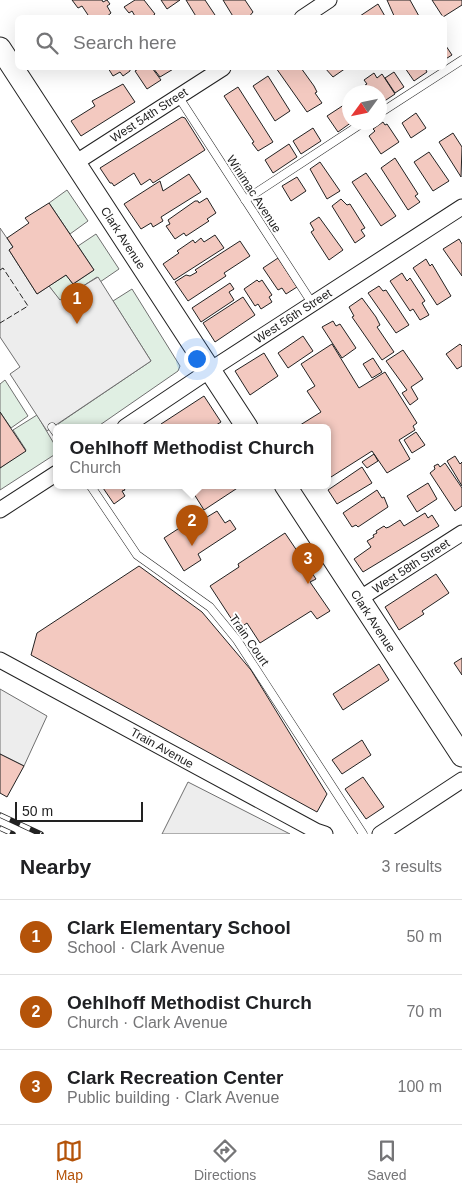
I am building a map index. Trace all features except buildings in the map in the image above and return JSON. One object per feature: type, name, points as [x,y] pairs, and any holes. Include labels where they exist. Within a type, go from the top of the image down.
[{"type":"street","points":[[306,15],[329,0]]},
{"type":"street","name":"Clark Avenue","points":[[0,48],[245,424]]},
{"type":"street","name":"West 54th Street","points":[[75,163],[220,70]]},
{"type":"street","name":"West 56th Street","points":[[129,424],[312,303],[462,207]]},
{"type":"street","points":[[0,510],[53,476]]},
{"type":"street","name":"Clark Avenue","points":[[288,489],[462,756]]},
{"type":"street","name":"West 58th Street","points":[[359,599],[462,533]]},
{"type":"street","name":"Train Avenue","points":[[0,660],[316,831],[325,834]]},
{"type":"street","points":[[380,834],[462,780]]},
{"type":"lane","points":[[447,70],[462,60]]},
{"type":"lane","points":[[387,108],[447,70]]},
{"type":"lane","name":"Winimac Avenue","points":[[178,96],[312,303]]},
{"type":"lane","points":[[245,200],[352,130]]},
{"type":"lane","name":"Train Court","points":[[93,489],[137,554],[210,606],[218,615],[237,640],[363,834]]},
{"type":"green space","points":[[67,190],[88,221],[70,234],[49,203]]},
{"type":"green space","points":[[96,234],[119,269],[100,282],[97,277],[60,301],[49,286],[66,275],[73,284],[94,270],[78,246]]},
{"type":"green space","points":[[132,289],[180,366],[178,371],[101,424],[58,424],[151,361],[113,301]]},
{"type":"green space","points":[[5,380],[28,416],[11,428],[0,412],[0,384]]},
{"type":"green space","points":[[37,415],[53,442],[53,456],[0,490],[0,468],[26,450],[13,430]]},
{"type":"shaded area","points":[[0,228],[13,247],[9,250],[37,294],[49,286],[60,300],[98,277],[151,361],[57,424],[53,424],[53,427],[47,431],[10,374],[20,367],[0,337]]},
{"type":"shaded area","points":[[0,689],[47,716],[24,766],[0,754]]},
{"type":"shaded area","points":[[188,782],[290,834],[162,834]]},
{"type":"railway","points":[[0,815],[41,834]]},
{"type":"railway","points":[[0,828],[13,834]]},
{"type":"fence","points":[[0,270],[3,268],[28,306],[0,323]]},
{"type":"place","name":"Clark Elementary School","points":[[77,324]]},
{"type":"place","name":"Oehlhoff Methodist Church","points":[[192,546]]},
{"type":"place","name":"Clark Recreation Center","points":[[308,584]]}]
